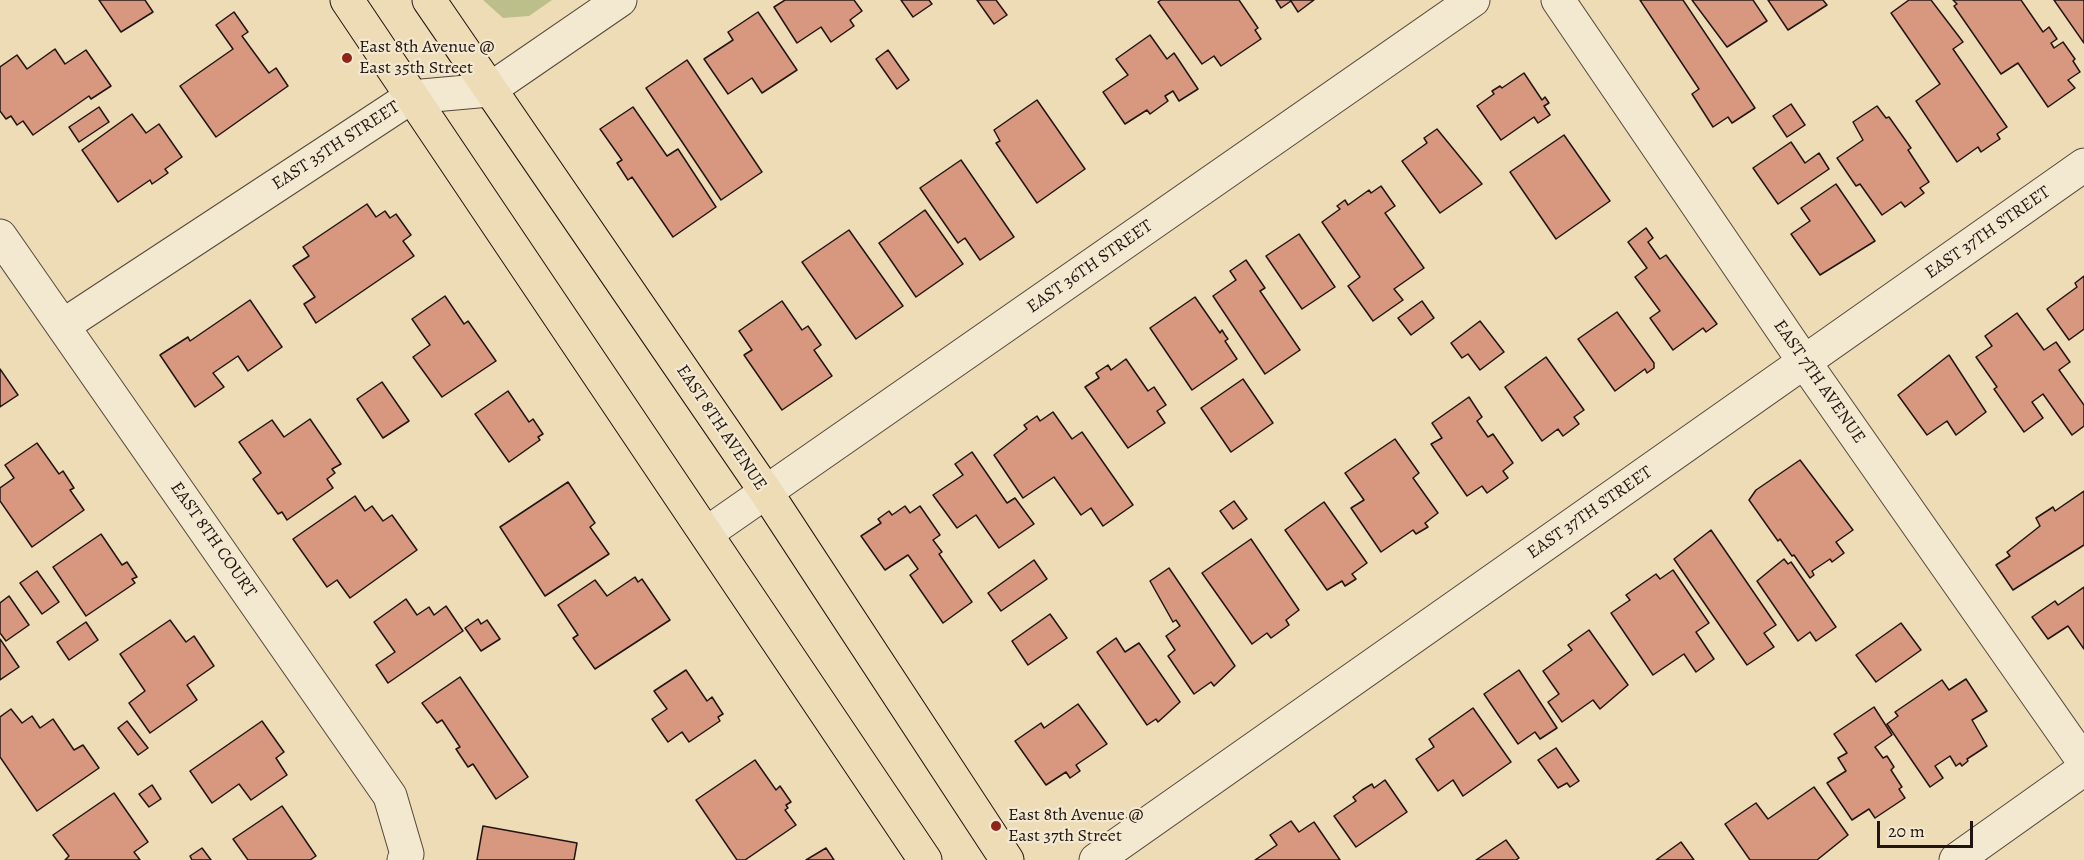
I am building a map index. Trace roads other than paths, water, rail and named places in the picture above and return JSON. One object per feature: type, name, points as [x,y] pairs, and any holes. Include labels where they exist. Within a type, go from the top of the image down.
[{"type":"main road","points":[[347,0],[925,860]]},
{"type":"main road","name":"EAST 8TH AVENUE","points":[[429,0],[766,492],[1007,860]]},
{"type":"street","name":"EAST 35TH STREET","points":[[64,325],[411,97],[489,90],[620,0]]},
{"type":"street","name":"EAST 36TH STREET","points":[[706,533],[1473,0]]},
{"type":"street","name":"EAST 7TH AVENUE","points":[[1558,0],[1804,363],[2084,762]]},
{"type":"street","name":"EAST 37TH STREET","points":[[1096,860],[2084,165]]},
{"type":"street","name":"EAST 8TH COURT","points":[[0,236],[390,796],[405,857]]},
{"type":"street","points":[[1956,860],[2084,770]]},
{"type":"place","name":"East 8th Avenue @ East 35th Street","points":[[347,58]]},
{"type":"place","name":"East 8th Avenue @ East 37th Street","points":[[996,826]]}]
